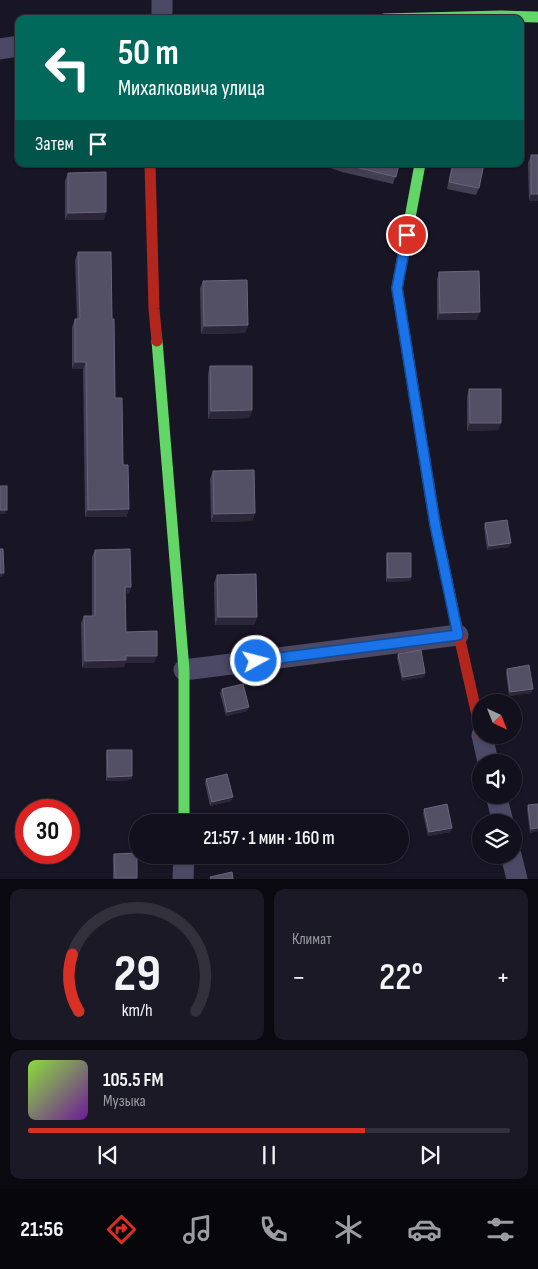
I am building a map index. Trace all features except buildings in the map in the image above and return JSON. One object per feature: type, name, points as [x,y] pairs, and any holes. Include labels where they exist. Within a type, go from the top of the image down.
[{"type":"street","points":[[162,0],[162,15]]},
{"type":"street","points":[[451,15],[501,12],[523,15]]},
{"type":"street","points":[[524,15],[538,17]]},
{"type":"street","points":[[0,49],[15,47]]},
{"type":"street","points":[[150,167],[154,309],[184,670],[184,814]]},
{"type":"street","points":[[419,167],[397,288],[435,524],[472,694]]},
{"type":"street","points":[[184,670],[458,635]]},
{"type":"street","points":[[183,879],[184,864]]},
{"type":"street","points":[[513,864],[517,879]]},
{"type":"traffic: fast","points":[[524,17],[538,17]]},
{"type":"traffic: fast","points":[[419,167],[397,288],[435,524],[452,605]]},
{"type":"traffic: fast","points":[[157,341],[184,670],[184,814]]},
{"type":"traffic: jam","points":[[150,167],[154,309],[157,341]]},
{"type":"traffic: jam","points":[[452,605],[472,694]]},
{"type":"route","points":[[256,661],[458,635],[435,524],[397,288],[407,235]]}]
